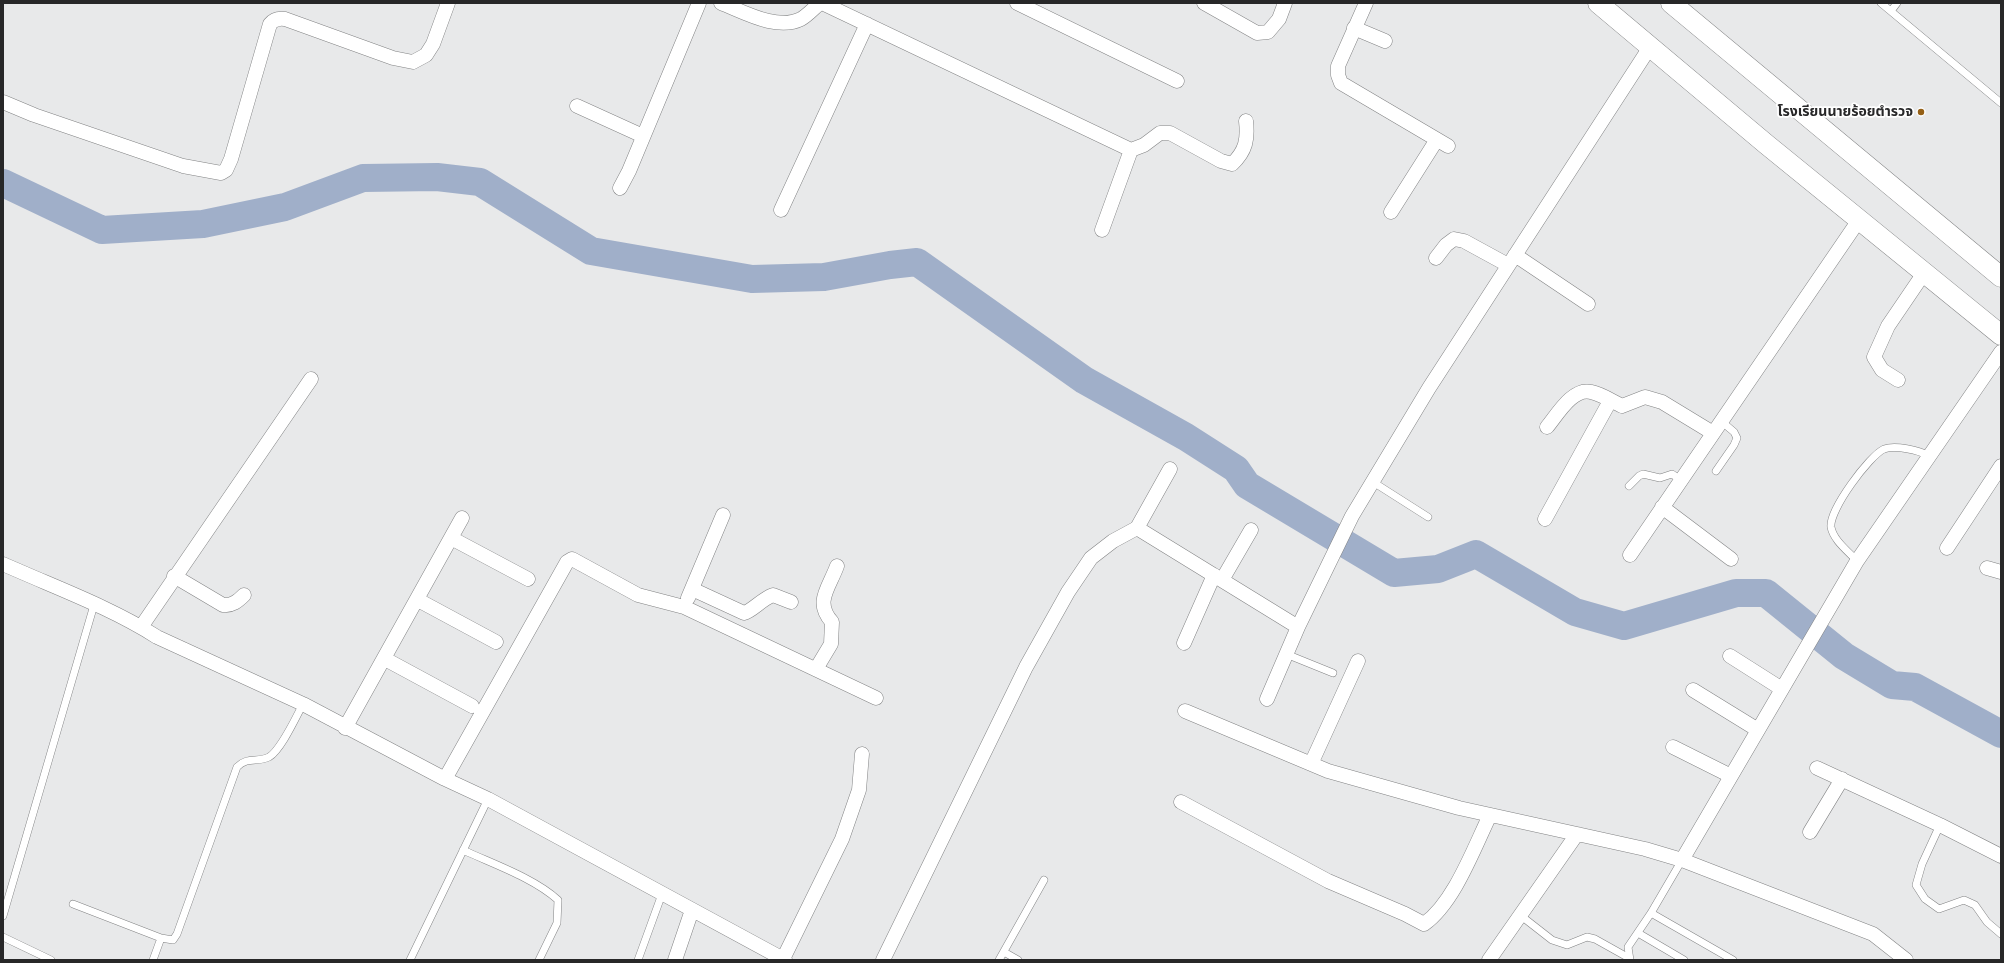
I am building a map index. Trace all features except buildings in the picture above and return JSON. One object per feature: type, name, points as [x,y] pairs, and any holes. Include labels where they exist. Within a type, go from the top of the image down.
[{"type":"street","points":[[3,102],[34,115],[183,166],[221,173],[226,170],[231,159],[270,24],[273,20],[280,18],[285,19],[393,58],[413,62],[426,55],[433,44],[448,3]]},
{"type":"street","points":[[620,188],[699,3]]},
{"type":"street","points":[[721,3],[752,16],[788,24],[802,19],[821,3],[1131,150],[1144,145],[1160,133],[1170,133],[1222,161],[1232,164],[1240,157],[1246,146],[1248,134],[1246,121]]},
{"type":"street","points":[[1017,3],[1177,81]]},
{"type":"street","points":[[1204,3],[1257,33],[1268,32],[1279,18],[1285,3]]},
{"type":"street","points":[[1366,3],[1338,66],[1338,75],[1342,83],[1442,144],[1391,212]]},
{"type":"street","points":[[1598,3],[2001,336]]},
{"type":"street","points":[[1671,3],[2000,274]]},
{"type":"street","points":[[781,210],[867,24]]},
{"type":"street","points":[[1354,28],[1385,41]]},
{"type":"street","points":[[1267,699],[1298,627],[1352,516],[1429,388],[1650,47]]},
{"type":"street","points":[[577,106],[643,136]]},
{"type":"street","points":[[1102,230],[1131,150]]},
{"type":"street","points":[[1630,555],[1859,220]]},
{"type":"street","points":[[1436,258],[1446,245],[1454,239],[1464,240],[1511,260],[1588,304]]},
{"type":"street","points":[[1898,380],[1882,370],[1874,357],[1888,326],[1924,273]]},
{"type":"street","points":[[1682,860],[1828,613],[1857,561],[2001,352]]},
{"type":"street","points":[[141,627],[174,576],[311,379]]},
{"type":"street","points":[[1547,427],[1571,399],[1581,392],[1591,392],[1622,406],[1645,397],[1662,402],[1713,433]]},
{"type":"street","points":[[1545,519],[1610,401]]},
{"type":"street","points":[[1947,548],[2001,466]]},
{"type":"street","points":[[883,960],[1026,667],[1068,592],[1092,558],[1113,541],[1137,528],[1170,469]]},
{"type":"street","points":[[1662,507],[1731,559]]},
{"type":"street","points":[[684,607],[723,515]]},
{"type":"street","points":[[345,728],[418,600],[462,518]]},
{"type":"street","points":[[1137,528],[1298,627]]},
{"type":"street","points":[[1184,643],[1218,578],[1251,530]]},
{"type":"street","points":[[451,538],[528,580]]},
{"type":"street","points":[[445,779],[570,559],[575,559],[638,595],[684,607],[876,698]]},
{"type":"street","points":[[3,564],[141,627],[157,637],[304,704],[345,728],[445,779],[488,799],[784,960],[842,839],[860,790],[862,754]]},
{"type":"street","points":[[816,669],[831,644],[832,622],[824,613],[824,602],[825,593],[837,566]]},
{"type":"street","points":[[1987,568],[2001,572]]},
{"type":"street","points":[[174,576],[223,605],[238,601],[244,594]]},
{"type":"street","points":[[692,589],[744,612],[747,612],[764,598],[773,595],[791,602]]},
{"type":"street","points":[[418,600],[496,642]]},
{"type":"street","points":[[1730,656],[1782,689]]},
{"type":"street","points":[[385,659],[472,706]]},
{"type":"street","points":[[1311,764],[1358,661]]},
{"type":"street","points":[[1693,690],[1758,730]]},
{"type":"street","points":[[1185,711],[1328,771],[1490,815],[1645,849],[1682,860],[1873,934],[1906,960]]},
{"type":"street","points":[[1673,747],[1731,776]]},
{"type":"street","points":[[1817,768],[2000,853]]},
{"type":"street","points":[[1810,832],[1842,779]]},
{"type":"street","points":[[1181,802],[1328,881],[1424,924],[1435,916],[1448,899],[1490,815]]},
{"type":"street","points":[[1489,960],[1577,834]]},
{"type":"street","points":[[675,960],[692,910]]},
{"type":"lane","points":[[1881,3],[2001,103]]},
{"type":"lane","points":[[1891,11],[1897,3]]},
{"type":"lane","points":[[1716,470],[1737,438],[1734,432],[1721,421]]},
{"type":"lane","points":[[1857,561],[1835,536],[1831,526],[1835,510],[1857,477],[1875,454],[1885,449],[1922,452],[1929,456]]},
{"type":"lane","points":[[1629,486],[1643,474],[1660,478],[1672,474],[1681,480]]},
{"type":"lane","points":[[1373,482],[1428,517]]},
{"type":"lane","points":[[3,916],[94,605]]},
{"type":"lane","points":[[1286,654],[1333,673]]},
{"type":"lane","points":[[73,904],[161,938],[173,940],[177,934],[237,767],[243,761],[265,758],[276,752],[304,704]]},
{"type":"lane","points":[[410,960],[488,799]]},
{"type":"lane","points":[[1940,825],[1922,864],[1916,885],[1925,899],[1939,909],[1964,900],[1975,905],[1987,922],[2001,934]]},
{"type":"lane","points":[[463,850],[550,892],[558,900],[557,923],[539,960]]},
{"type":"lane","points":[[1629,959],[1628,947],[1651,913],[1682,860]]},
{"type":"lane","points":[[999,960],[1044,880]]},
{"type":"lane","points":[[638,960],[662,894]]},
{"type":"lane","points":[[1651,913],[1733,960]]},
{"type":"lane","points":[[1520,915],[1552,940],[1567,945],[1587,937],[1595,939],[1629,959]]},
{"type":"lane","points":[[1638,933],[1684,960]]},
{"type":"lane","points":[[3,937],[51,960]]},
{"type":"lane","points":[[153,960],[161,938]]},
{"type":"lane","points":[[1004,952],[1018,960]]},
{"type":"waterway","points":[[3,183],[102,230],[203,224],[285,207],[363,178],[437,177],[480,182],[591,251],[752,279],[824,277],[890,265],[917,262],[1084,380],[1186,437],[1236,469],[1247,485],[1394,573],[1438,569],[1476,554],[1575,612],[1624,626],[1736,593],[1766,593],[1844,656],[1892,685],[1915,687],[2001,734]]},
{"type":"place","name":"โรงเรียนนายร้อยตำรวจ","points":[[1921,112]]}]
